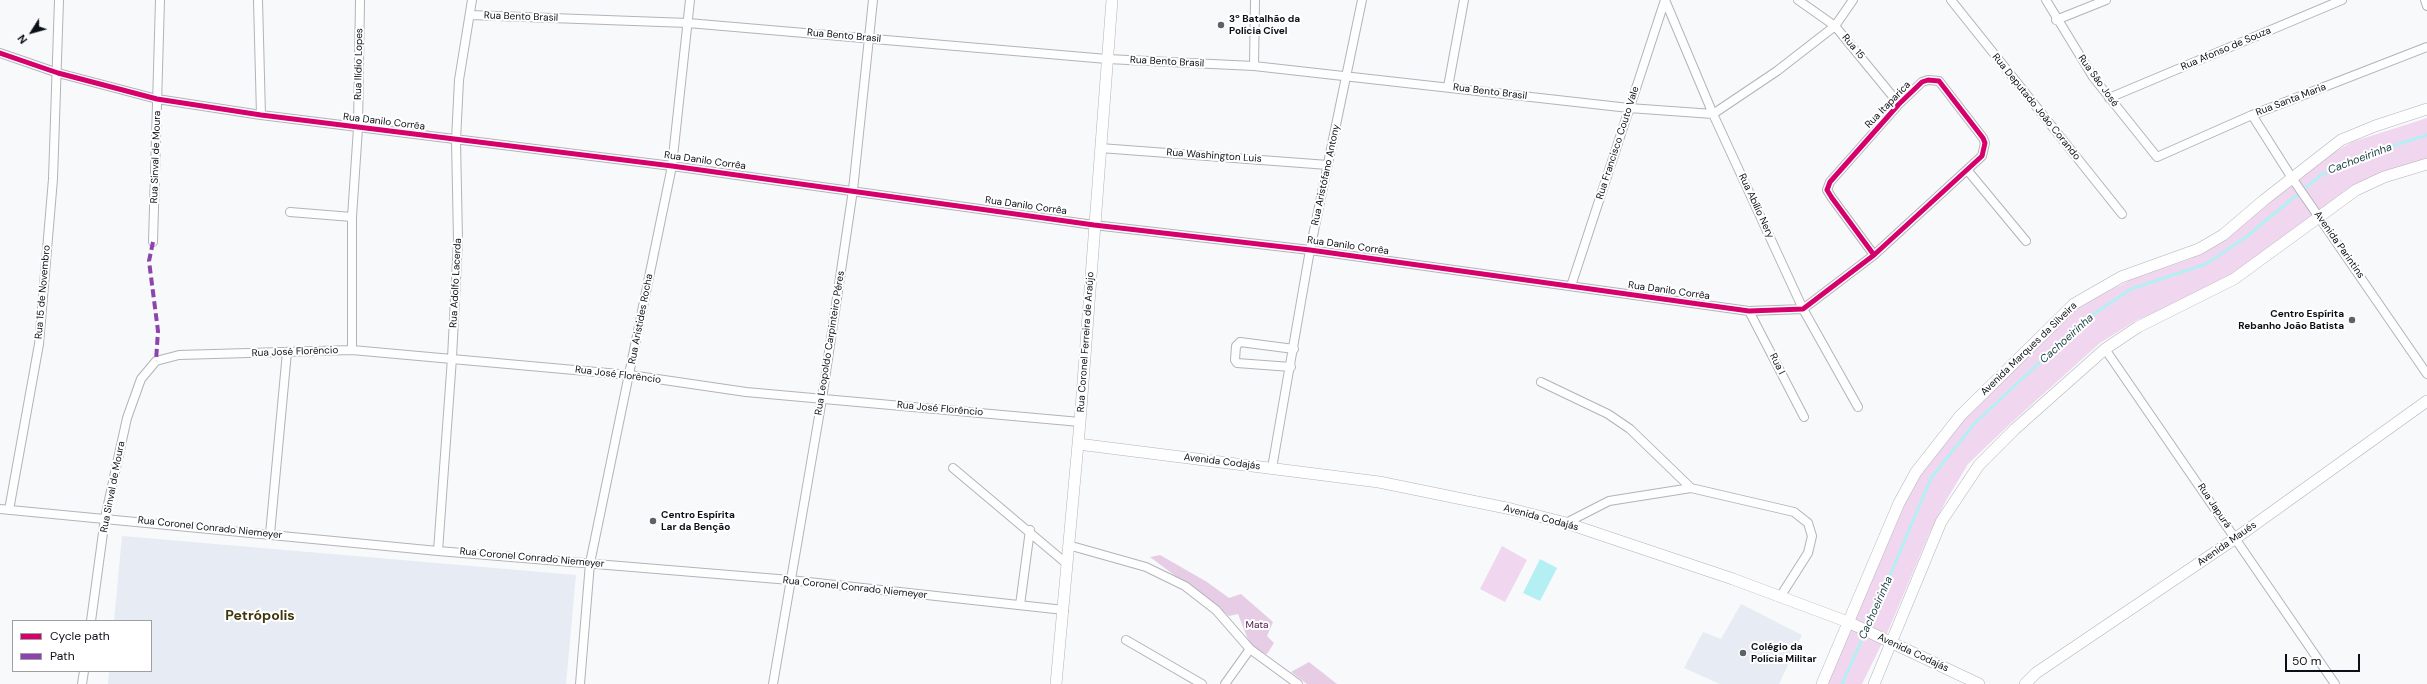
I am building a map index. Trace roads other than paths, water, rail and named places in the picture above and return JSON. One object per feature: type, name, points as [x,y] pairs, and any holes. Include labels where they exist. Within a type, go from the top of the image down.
[{"type":"street","name":"Rua 15 de Novembro","points":[[9,510],[39,344],[53,179],[58,73],[59,0]]},
{"type":"street","name":"Rua Sinval de Moura","points":[[153,242],[160,0]]},
{"type":"street","points":[[258,0],[261,115]]},
{"type":"street","name":"Rua Ilídio Lopes","points":[[352,350],[352,216],[358,128],[360,0]]},
{"type":"street","name":"Rua Adolfo Lacerda","points":[[438,551],[452,358],[458,240],[456,140],[459,80],[472,0]]},
{"type":"street","name":"Rua Aristides Rocha","points":[[580,684],[590,563],[672,166],[690,0]]},
{"type":"street","name":"Rua Leopoldo Carpinteiro Péres","points":[[773,684],[822,399],[853,190],[867,38],[873,0]]},
{"type":"street","name":"Rua Coronel Ferreira de Araújo","points":[[1056,684],[1064,610],[1068,545],[1080,422],[1112,0]]},
{"type":"street","points":[[1254,66],[1255,0]]},
{"type":"street","name":"Rua Aristófano Antony","points":[[1272,468],[1291,367],[1310,250],[1362,0]]},
{"type":"street","points":[[1448,87],[1464,0]]},
{"type":"street","name":"Rua Francisco Couto Vale","points":[[1571,286],[1665,0]]},
{"type":"street","name":"Rua Abílio Nery","points":[[1665,0],[1713,114],[1803,309],[1858,407]]},
{"type":"street","name":"Rua 15","points":[[1798,0],[1835,26],[1899,104]]},
{"type":"street","points":[[1713,114],[1777,71],[1835,26],[1853,0]]},
{"type":"street","name":"Rua Deputado João Corando","points":[[1951,0],[2122,214]]},
{"type":"street","name":"Rua São José","points":[[2046,0],[2056,20],[2093,77],[2157,157]]},
{"type":"street","points":[[2056,20],[2106,0]]},
{"type":"street","name":"Rua Afonso de Souza","points":[[2109,98],[2342,0]]},
{"type":"street","points":[[2425,0],[2427,6]]},
{"type":"street","name":"Rua Bento Brasil","points":[[470,15],[688,23],[1107,59],[1254,66],[1629,108],[1713,114]]},
{"type":"street","name":"Rua Santa Maria","points":[[2157,157],[2252,116],[2427,47]]},
{"type":"street","name":"Rua Danilo Corrêa","points":[[0,53],[58,73],[157,99],[261,115],[853,190],[1094,226],[1310,250],[1749,311],[1803,309]]},
{"type":"street","name":"Rua Itaparica","points":[[1874,255],[1828,190],[1830,182],[1899,104],[1922,82],[1928,80],[1939,81],[1983,138],[1985,150],[1982,156],[1968,171]]},
{"type":"street","name":"Avenida Marques da Silveira","points":[[1822,684],[1852,624],[1899,503],[1916,472],[1960,416],[2074,304],[2098,288],[2121,277],[2205,246],[2223,235],[2294,181],[2341,140],[2374,126],[2427,109]]},
{"type":"street","name":"Avenida Parintins","points":[[2252,116],[2294,181],[2427,374]]},
{"type":"street","name":"Rua Washington Luis","points":[[1100,148],[1328,165]]},
{"type":"street","points":[[1874,684],[1887,641],[1941,522],[1975,470],[2015,429],[2105,349],[2138,328],[2234,280],[2318,214],[2356,190],[2384,177],[2427,164]]},
{"type":"street","points":[[1803,309],[1874,255],[1968,171],[2026,241]]},
{"type":"street","points":[[290,212],[352,216]]},
{"type":"street","name":"Rua I","points":[[1749,311],[1804,417]]},
{"type":"street","points":[[1291,367],[1237,363],[1235,360],[1236,346],[1240,342],[1294,348]]},
{"type":"street","name":"Rua Japurá","points":[[2105,349],[2335,684]]},
{"type":"street","name":"Rua José Florêncio","points":[[156,361],[179,355],[352,350],[630,375],[746,392],[1080,422]]},
{"type":"street","points":[[270,534],[287,352]]},
{"type":"street","name":"Rua Sinval de Moura","points":[[91,620],[105,518],[127,418],[141,379],[156,361]]},
{"type":"street","points":[[1541,382],[1608,414],[1630,429],[1692,488]]},
{"type":"street","name":"Avenida Maués","points":[[2025,684],[2036,673],[2236,538],[2427,401]]},
{"type":"street","name":"Avenida Codajás","points":[[1078,444],[1379,482],[1511,509],[1566,523],[1780,597],[1852,624],[1979,684]]},
{"type":"street","points":[[953,468],[1030,530],[1067,564]]},
{"type":"street","points":[[1566,523],[1609,501],[1692,488],[1794,512],[1808,523],[1812,536],[1808,553],[1780,597]]},
{"type":"street","name":"Rua Coronel Conrado Niemeyer","points":[[0,510],[105,518],[438,551],[790,580],[1064,610]]},
{"type":"street","points":[[1020,605],[1030,530]]},
{"type":"street","points":[[1068,545],[1146,566],[1185,586],[1216,610],[1250,649],[1298,684]]},
{"type":"street","points":[[1126,640],[1202,684]]},
{"type":"street","points":[[1225,684],[1250,649]]},
{"type":"street","points":[[82,684],[84,672]]},
{"type":"water","points":[[1540,559],[1557,568],[1540,601],[1523,593]]},
{"type":"waterway","name":"Cachoeirinha","points":[[1868,628],[1931,478],[1975,423],[2085,320],[2131,289],[2206,264],[2246,237],[2321,175],[2358,157],[2427,135]]},
{"type":"waterway","name":"Cachoeirinha","points":[[1842,684],[1865,633]]},
{"type":"place","name":"3º Batalhão da Polícia Cível","points":[[1221,25]]},
{"type":"place","name":"Centro Espírita Rebanho João Batista","points":[[2352,320]]},
{"type":"place","name":"Centro Espírita Lar da Benção","points":[[653,521]]},
{"type":"place","name":"Colégio da Polícia Militar","points":[[1743,653]]},
{"type":"district","name":"Petrópolis","points":[[260,616]]},
{"type":"park label","name":"Mata","points":[[1257,625]]}]
